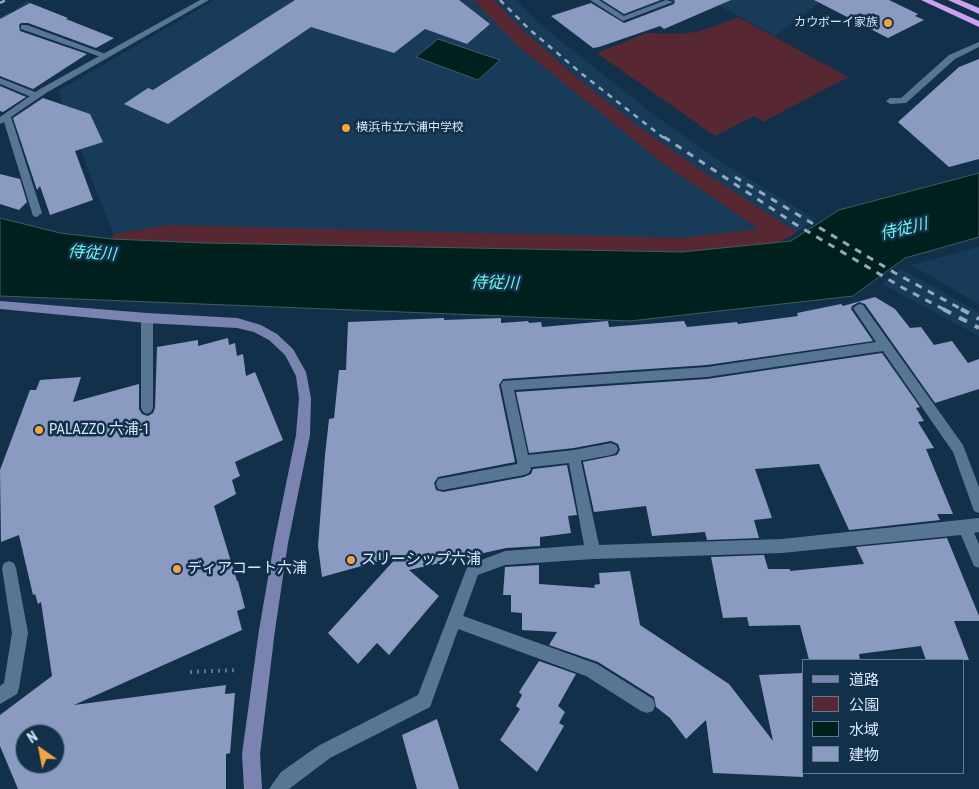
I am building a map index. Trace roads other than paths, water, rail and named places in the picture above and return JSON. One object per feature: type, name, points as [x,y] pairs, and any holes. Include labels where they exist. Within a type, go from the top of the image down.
[{"type":"highway","points":[[925,0],[979,24]]},
{"type":"highway","points":[[952,0],[979,11]]},
{"type":"street","points":[[37,213],[4,119],[37,96],[205,0]]},
{"type":"street","points":[[594,0],[623,19],[669,2]]},
{"type":"street","points":[[24,27],[107,56]]},
{"type":"street","points":[[23,38],[35,31]]},
{"type":"street","points":[[890,101],[903,101],[952,57],[979,44]]},
{"type":"street","points":[[0,81],[37,96]]},
{"type":"street","points":[[0,305],[147,318],[236,323],[257,328],[273,337],[289,352],[302,376],[305,398],[303,435],[281,543],[262,668],[251,754],[253,789]]},
{"type":"street","points":[[858,308],[958,449],[979,506]]},
{"type":"street","points":[[147,318],[148,408]]},
{"type":"street","points":[[443,484],[524,469],[507,385],[707,372],[884,346]]},
{"type":"street","points":[[523,462],[574,456],[611,449]]},
{"type":"street","points":[[574,456],[593,552]]},
{"type":"street","points":[[278,789],[287,778],[324,752],[424,701],[473,570],[505,558],[593,552],[782,546],[972,527],[979,561]]},
{"type":"street","points":[[0,696],[11,688],[20,633],[9,568]]},
{"type":"street","points":[[455,621],[591,670],[647,705]]},
{"type":"water","points":[[438,39],[500,60],[478,80],[416,57]]},
{"type":"water","name":"侍従川","points":[[979,173],[979,237],[905,258],[853,296],[630,321],[0,296],[0,218],[60,233],[112,239],[205,243],[682,252],[791,241],[839,210]]},
{"type":"railway","points":[[0,3],[6,0]]},
{"type":"railway","points":[[500,0],[529,29],[582,74],[665,139]]},
{"type":"railway","points":[[664,137],[795,224],[903,288],[945,310]]},
{"type":"railway","points":[[735,177],[895,273],[963,310]]},
{"type":"railway","points":[[943,309],[979,328]]},
{"type":"railway","points":[[961,309],[979,319]]},
{"type":"place","name":"カウボーイ家族","points":[[888,23]]},
{"type":"place","name":"横浜市立六浦中学校","points":[[346,128]]},
{"type":"place","name":"PALAZZO 六浦-1","points":[[39,430]]},
{"type":"place","name":"スリーシップ六浦","points":[[351,560]]},
{"type":"place","name":"ディアコート六浦","points":[[177,569]]}]
